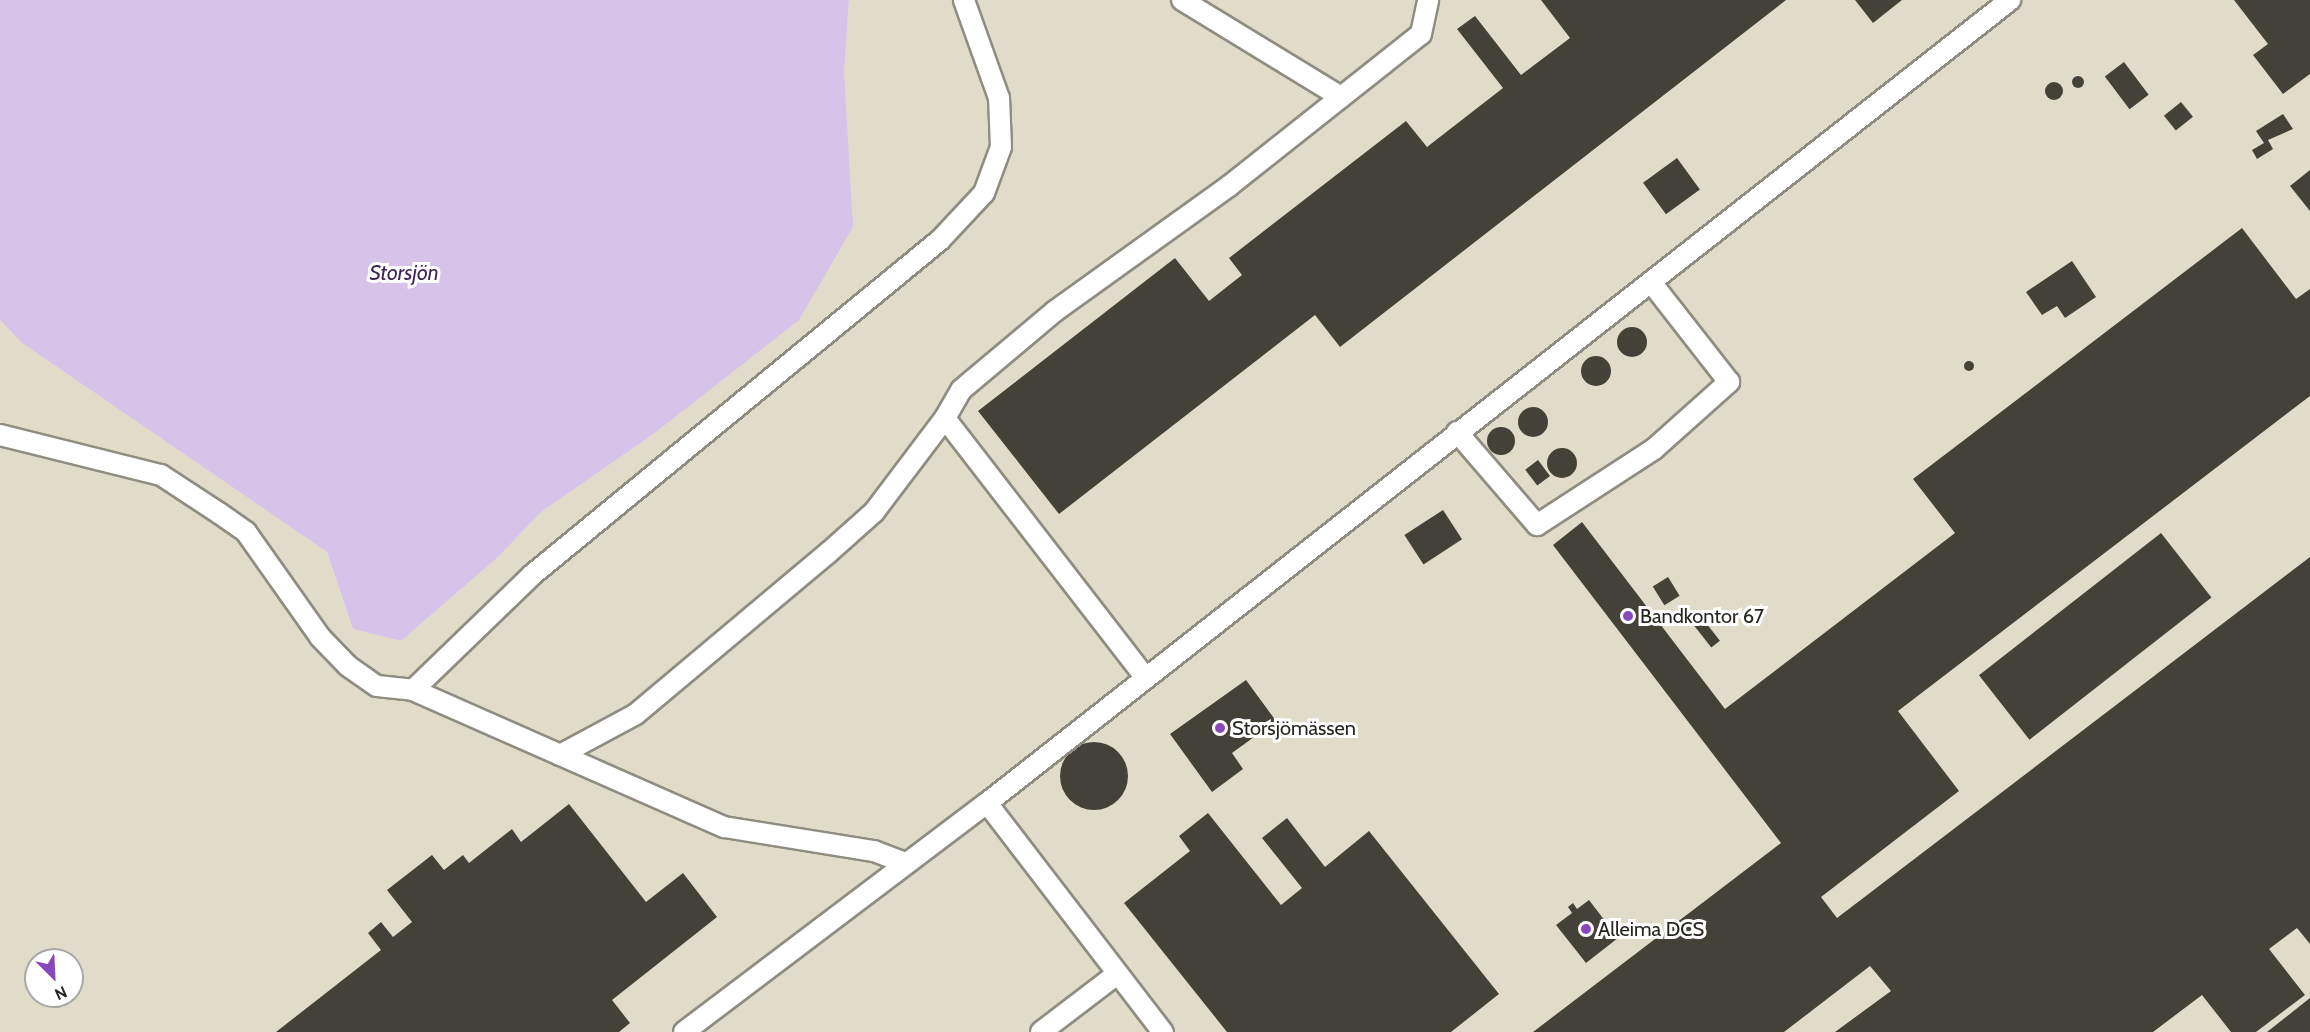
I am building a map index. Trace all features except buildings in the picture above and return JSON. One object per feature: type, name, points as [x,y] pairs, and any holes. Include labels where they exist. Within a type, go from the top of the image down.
[{"type":"street","points":[[414,690],[532,574],[940,240],[984,193],[1001,147],[999,98],[964,0]]},
{"type":"street","points":[[1182,0],[1341,97]]},
{"type":"street","points":[[560,755],[636,714],[828,554],[874,512],[945,418],[961,390],[1054,310],[1229,186],[1421,34],[1428,0]]},
{"type":"street","points":[[684,1032],[987,803],[1145,676],[2010,0]]},
{"type":"street","points":[[1457,432],[1537,525],[1654,449],[1729,382],[1651,282]]},
{"type":"street","points":[[945,418],[1145,676]]},
{"type":"street","points":[[0,435],[161,475],[246,532],[286,592],[348,666],[377,686],[414,690],[724,827],[874,851],[905,864]]},
{"type":"street","points":[[987,803],[1163,1032]]},
{"type":"street","points":[[1041,1032],[1117,974]]},
{"type":"shaded area","points":[[849,0],[2310,0],[2310,1032],[0,1032],[0,320],[22,343],[327,552],[353,629],[401,641],[498,557],[541,512],[652,435],[844,73]]},
{"type":"water","name":"Storsjön","points":[[0,0],[849,0],[844,73],[853,227],[799,320],[652,435],[541,512],[498,557],[401,641],[353,629],[327,552],[22,343],[0,320]]},
{"type":"place","name":"Bandkontor 67","points":[[1628,616]]},
{"type":"place","name":"Storsjömässen","points":[[1220,728]]},
{"type":"place","name":"Alleima DCS","points":[[1586,929]]}]
